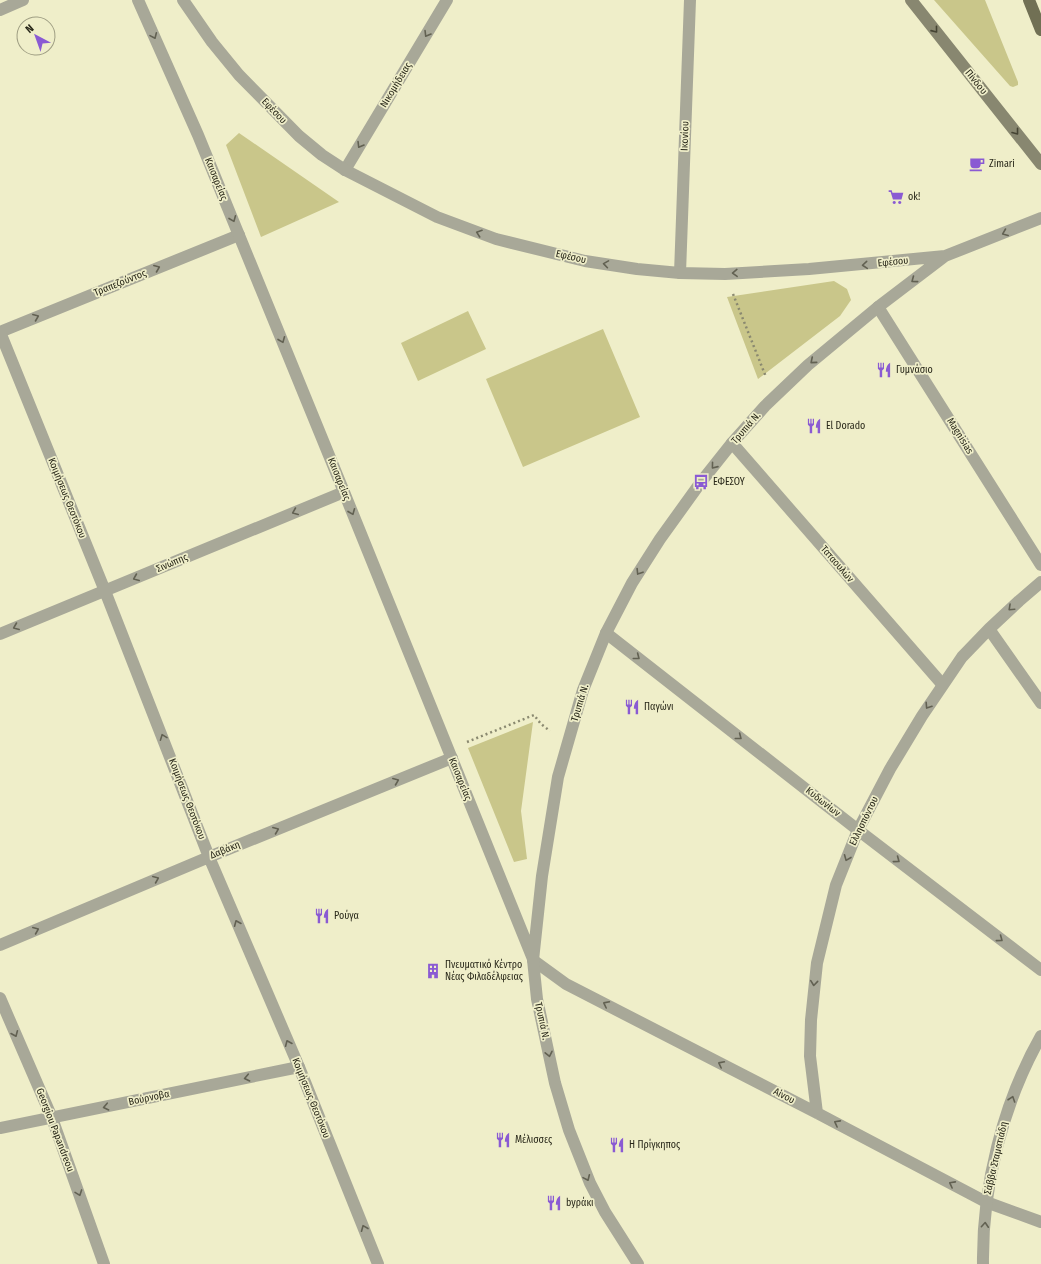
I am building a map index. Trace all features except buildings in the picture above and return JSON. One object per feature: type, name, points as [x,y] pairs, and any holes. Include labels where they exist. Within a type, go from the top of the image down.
[{"type":"main road","name":"Πίνδου","points":[[911,0],[1041,164]]},
{"type":"main road","points":[[1029,0],[1041,30]]},
{"type":"street","points":[[0,10],[23,0]]},
{"type":"street","name":"Καισαρείας","points":[[138,0],[198,135],[239,234],[533,960]]},
{"type":"street","name":"Εφέσου","points":[[183,0],[212,42],[239,75],[283,121],[311,146],[345,170],[437,217],[496,239],[585,261],[637,269],[680,273],[725,274],[817,269],[945,256],[1041,218]]},
{"type":"street","name":"Νικομήδειας","points":[[345,170],[447,0]]},
{"type":"street","name":"Ικονίου","points":[[680,273],[690,0]]},
{"type":"street","name":"Τραπεζούντος","points":[[0,332],[239,234]]},
{"type":"street","name":"Τρυπιά Ν.","points":[[638,1264],[605,1212],[590,1183],[569,1130],[555,1083],[537,999],[533,960],[542,876],[558,777],[583,690],[606,633],[632,583],[660,539],[701,482],[732,443],[774,398],[808,365],[878,307],[945,256]]},
{"type":"street","name":"Magnisias","points":[[878,307],[1041,565]]},
{"type":"street","name":"Κοιμήσεως Θεοτόκου","points":[[0,332],[105,591],[209,857],[299,1067],[378,1264]]},
{"type":"street","name":"Ταταουλών","points":[[732,443],[942,684]]},
{"type":"street","name":"Σινώπης","points":[[0,634],[344,492]]},
{"type":"street","name":"Ελλησπόντου","points":[[817,1113],[810,1056],[811,1020],[817,963],[836,885],[858,830],[890,769],[942,684],[962,657],[989,629],[1041,582]]},
{"type":"street","points":[[989,629],[1041,703]]},
{"type":"street","name":"Κυδωνίων","points":[[606,633],[858,830],[1041,970]]},
{"type":"street","name":"Δαβάκη","points":[[0,945],[450,754]]},
{"type":"street","name":"Αίνου","points":[[533,960],[566,984],[986,1202],[1041,1222]]},
{"type":"street","name":"Georgiou Papandreou","points":[[0,998],[52,1118],[104,1264]]},
{"type":"street","name":"Σάββα Σταματιάδη","points":[[983,1264],[986,1202],[1000,1134],[1018,1083],[1041,1036]]},
{"type":"street","name":"Βούρνοβα","points":[[0,1128],[299,1067]]},
{"type":"path","points":[[725,274],[774,398]]},
{"type":"path","points":[[450,754],[534,715],[541,724],[567,745]]},
{"type":"shaded area","points":[[934,0],[985,0],[1018,85],[1013,87],[1010,86]]},
{"type":"shaded area","points":[[239,133],[339,202],[261,237],[226,145]]},
{"type":"shaded area","points":[[834,281],[847,289],[851,300],[840,316],[758,379],[727,297]]},
{"type":"shaded area","points":[[468,311],[486,349],[418,381],[401,343]]},
{"type":"shaded area","points":[[603,329],[640,417],[523,467],[486,379]]},
{"type":"shaded area","points":[[533,722],[521,811],[527,859],[514,862],[468,748]]},
{"type":"place","name":"Zimari","points":[[977,164]]},
{"type":"place","name":"ok!","points":[[896,197]]},
{"type":"place","name":"Γυμνάσιο","points":[[884,370]]},
{"type":"place","name":"El Dorado","points":[[814,426]]},
{"type":"place","name":"ΕΦΕΣΟΥ","points":[[701,482]]},
{"type":"place","name":"Παγώνι","points":[[632,707]]},
{"type":"place","name":"Ρούγα","points":[[322,916]]},
{"type":"place","name":"Πνευματικό Κέντρο Νέας Φιλαδέλφειας","points":[[433,971]]},
{"type":"place","name":"Μέλισσες","points":[[503,1140]]},
{"type":"place","name":"Η Πρίγκηπος","points":[[617,1145]]},
{"type":"place","name":"byράκι","points":[[554,1203]]}]
